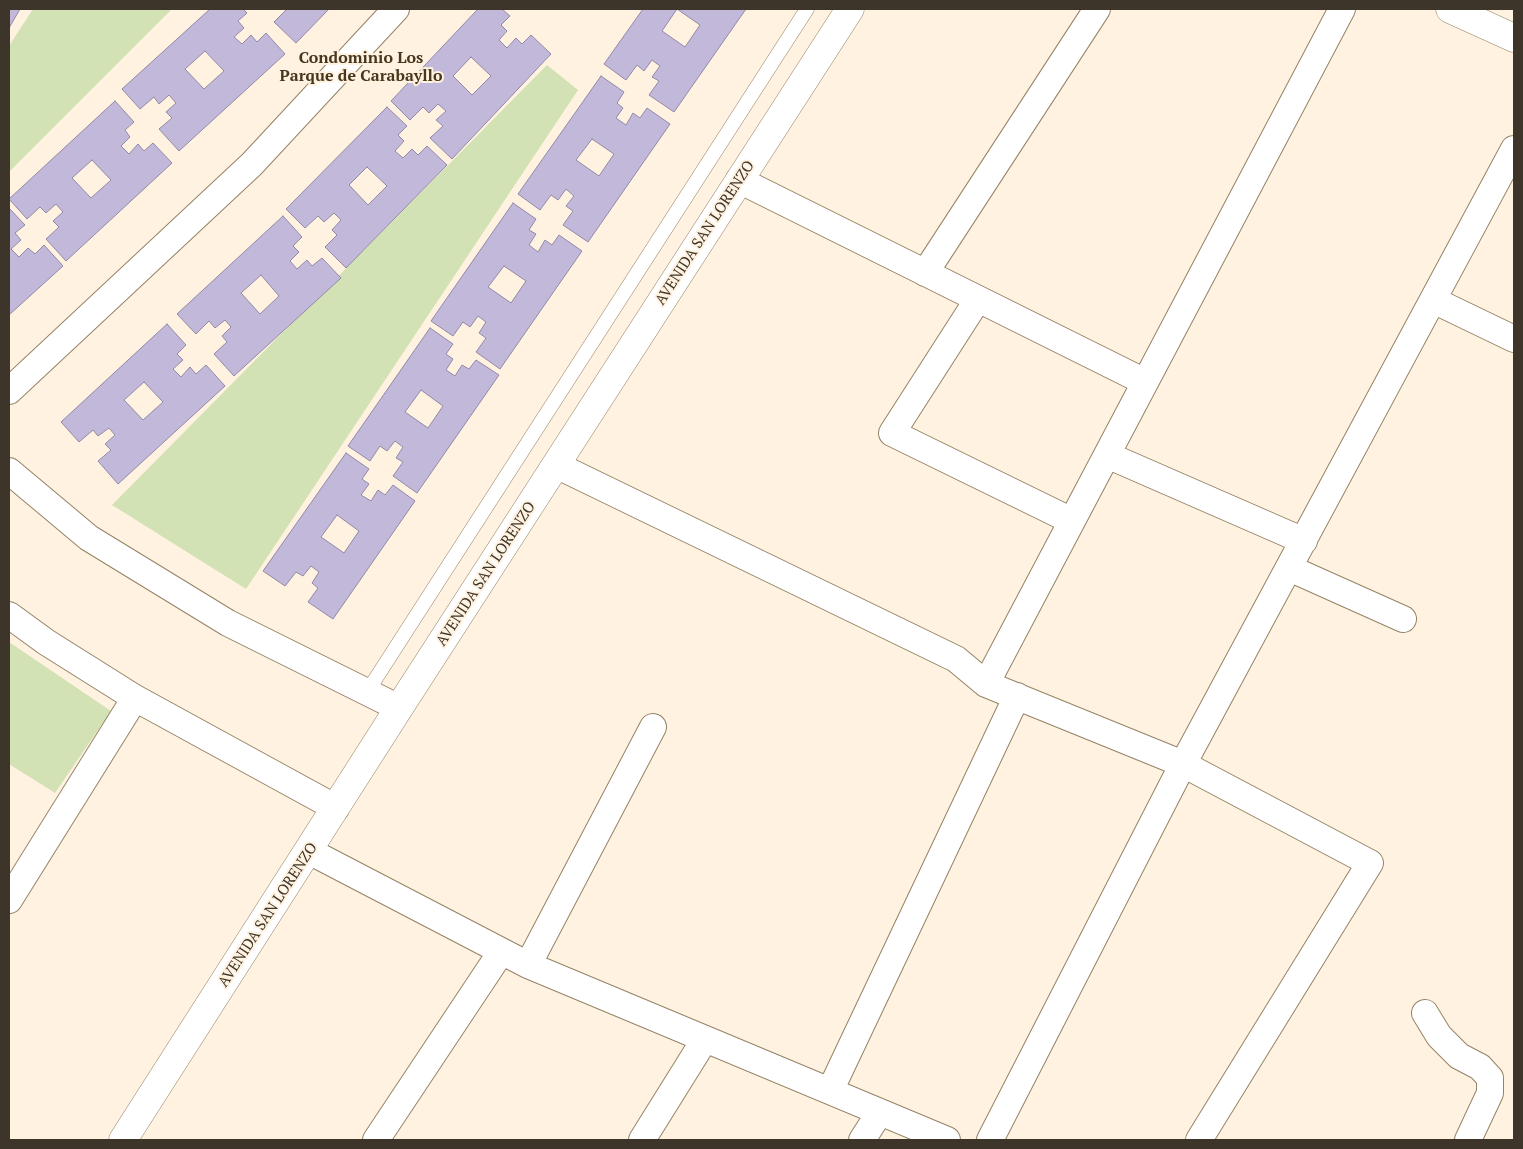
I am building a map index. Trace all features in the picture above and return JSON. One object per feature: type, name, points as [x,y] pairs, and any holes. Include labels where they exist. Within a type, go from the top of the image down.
[{"type":"street","points":[[9,391],[252,164],[396,9]]},
{"type":"street","name":"AVENIDA SAN LORENZO","points":[[123,1140],[850,9]]},
{"type":"street","points":[[925,273],[1097,9]]},
{"type":"street","points":[[986,684],[1342,9]]},
{"type":"street","points":[[1450,9],[1514,38]]},
{"type":"street","points":[[990,1140],[1183,764],[1514,149]]},
{"type":"street","points":[[739,180],[1145,382]]},
{"type":"street","points":[[978,299],[892,433],[1072,521]]},
{"type":"street","points":[[1433,300],[1514,340]]},
{"type":"street","points":[[1107,455],[1304,541]]},
{"type":"street","points":[[556,465],[956,660],[986,684],[1183,764],[1370,864],[1199,1140]]},
{"type":"street","points":[[9,471],[89,538],[228,622],[399,708]]},
{"type":"street","points":[[1289,568],[1403,620]]},
{"type":"street","points":[[9,615],[46,642],[135,698],[336,808]]},
{"type":"street","points":[[830,1091],[1017,696]]},
{"type":"street","points":[[9,900],[135,698]]},
{"type":"street","points":[[528,966],[653,727]]},
{"type":"street","points":[[309,851],[528,966],[946,1140]]},
{"type":"street","points":[[376,1140],[501,952]]},
{"type":"street","points":[[1425,1013],[1439,1036],[1459,1056],[1480,1067],[1490,1078],[1490,1093],[1468,1140]]},
{"type":"street","points":[[642,1140],[705,1039]]},
{"type":"street","points":[[862,1140],[880,1112]]},
{"type":"lane","points":[[367,692],[807,9]]},
{"type":"green space","points":[[33,9],[172,9],[9,172],[9,46]]},
{"type":"green space","points":[[547,65],[578,90],[246,589],[112,505]]},
{"type":"green space","points":[[9,642],[111,711],[55,793],[9,764]]},
{"type":"building","points":[[9,9],[20,9],[9,28]]},
{"type":"building","points":[[210,9],[243,9],[247,13],[238,21],[244,28],[234,37],[242,44],[251,35],[257,42],[266,33],[285,54],[179,151],[159,129],[172,118],[166,112],[176,103],[169,95],[159,104],[154,97],[140,109],[122,89]],"holes":[[[205,51],[224,71],[204,89],[185,69]]]},
{"type":"building","points":[[285,9],[329,9],[296,43],[274,22]]},
{"type":"building","points":[[478,9],[502,9],[510,16],[501,25],[507,31],[499,40],[507,48],[516,38],[522,44],[531,35],[551,54],[452,159],[430,138],[443,126],[436,120],[446,111],[438,104],[429,113],[423,107],[410,120],[391,101]],"holes":[[[471,57],[491,76],[472,95],[453,76]]]},
{"type":"building","points":[[643,9],[677,9],[746,9],[674,112],[649,95],[659,81],[652,77],[660,66],[652,60],[644,71],[637,65],[626,80],[604,64]],"holes":[[[677,9],[700,25],[685,47],[662,31]]]},
{"type":"building","points":[[601,76],[624,92],[617,103],[623,108],[616,118],[626,125],[633,113],[640,118],[647,108],[670,124],[588,242],[563,225],[573,211],[566,206],[574,196],[566,189],[558,200],[551,195],[540,210],[518,194]],"holes":[[[592,139],[614,154],[599,176],[576,160]]]},
{"type":"building","points":[[115,101],[134,122],[125,130],[130,137],[121,146],[129,154],[138,144],[144,151],[153,143],[172,163],[66,261],[46,239],[59,227],[53,221],[63,212],[56,204],[46,213],[40,207],[27,219],[9,199]],"holes":[[[92,160],[111,180],[91,198],[72,178]]]},
{"type":"building","points":[[387,107],[407,126],[398,135],[404,141],[395,151],[403,158],[412,149],[418,155],[427,146],[447,165],[346,268],[325,247],[337,235],[332,230],[341,220],[334,213],[324,222],[318,216],[305,228],[286,209]],"holes":[[[367,167],[387,186],[368,205],[349,185]]]},
{"type":"building","points":[[513,203],[536,219],[529,230],[536,234],[529,245],[538,252],[545,240],[552,245],[559,235],[582,251],[500,369],[476,352],[486,338],[479,333],[486,322],[478,316],[470,327],[463,322],[453,336],[431,321]],"holes":[[[504,266],[526,281],[511,303],[488,287]]]},
{"type":"building","points":[[9,208],[25,225],[15,233],[21,240],[11,249],[19,257],[28,248],[35,254],[44,245],[63,266],[9,315]]},
{"type":"building","points":[[283,216],[302,237],[293,246],[299,252],[290,261],[297,269],[307,260],[312,266],[322,258],[341,278],[234,376],[214,354],[227,342],[222,336],[231,327],[225,320],[215,328],[209,321],[196,334],[177,314]],"holes":[[[261,275],[279,296],[260,314],[241,293]]]},
{"type":"building","points":[[167,324],[186,345],[177,354],[183,360],[173,369],[181,377],[190,367],[196,374],[206,365],[225,386],[118,484],[98,461],[111,450],[105,444],[115,435],[109,428],[98,436],[93,430],[79,442],[61,422]],"holes":[[[144,382],[163,402],[143,420],[124,400]]]},
{"type":"building","points":[[430,328],[453,344],[446,354],[453,359],[446,370],[455,376],[462,365],[469,369],[476,360],[499,375],[417,493],[393,476],[403,462],[396,458],[403,447],[395,441],[387,451],[380,446],[370,461],[348,446]],"holes":[[[421,390],[443,406],[428,428],[405,412]]]},
{"type":"building","points":[[346,453],[369,469],[362,479],[369,484],[361,495],[371,501],[378,490],[385,495],[393,485],[415,501],[333,619],[308,602],[318,588],[312,583],[319,572],[311,566],[303,576],[296,572],[285,586],[263,571]],"holes":[[[337,515],[359,531],[344,553],[321,537]]]},
{"type":"district","name":"Condominio Los Parque de Carabayllo","points":[[361,67]]}]
